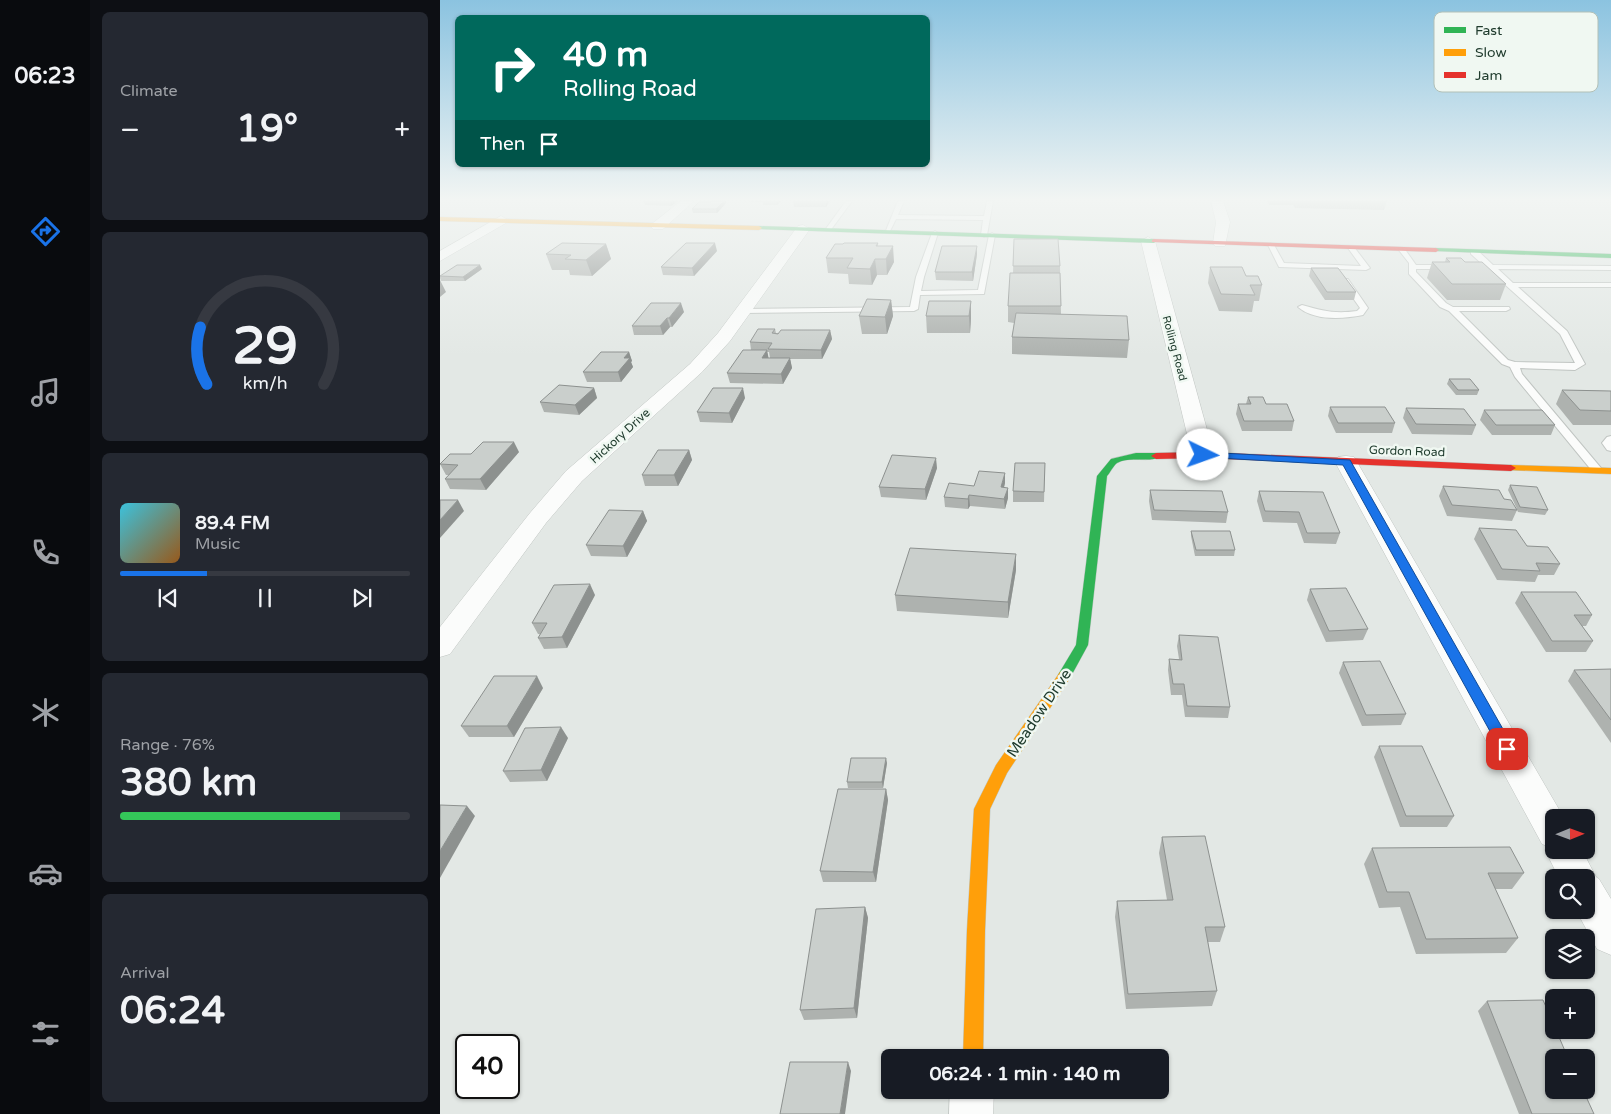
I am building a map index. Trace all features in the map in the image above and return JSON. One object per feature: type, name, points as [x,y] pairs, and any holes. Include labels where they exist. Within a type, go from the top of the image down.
[{"type":"main road","points":[[1508,253],[1611,256]]},
{"type":"main road","name":"Gordon Road","points":[[1203,455],[1611,471]]},
{"type":"main road","name":"Meadow Drive","points":[[972,1049],[982,809],[1001,769],[1068,672],[1082,645],[1102,476],[1114,461],[1136,456],[1203,455]]},
{"type":"street","name":"Hickory Drive","points":[[440,647],[538,518],[574,476],[696,368],[724,337],[785,253]]},
{"type":"street","name":"Rolling Road","points":[[1151,253],[1203,455]]},
{"type":"street","points":[[1346,462],[1545,817]]},
{"type":"street","points":[[1595,907],[1611,936]]},
{"type":"street","points":[[971,1114],[972,1099]]},
{"type":"lane","points":[[743,311],[914,309],[920,277],[928,253]]},
{"type":"lane","points":[[917,293],[980,292],[985,253]]},
{"type":"lane","points":[[1275,253],[1282,265],[1366,268],[1355,253]]},
{"type":"lane","points":[[1405,253],[1413,263],[1412,272],[1443,305],[1452,310],[1505,362],[1514,365],[1575,367],[1580,364],[1564,333],[1475,253]]},
{"type":"lane","points":[[1302,308],[1316,314],[1350,315],[1360,313],[1364,308],[1335,267]]},
{"type":"lane","points":[[1412,267],[1456,267]]},
{"type":"lane","points":[[1491,267],[1611,268]]},
{"type":"lane","points":[[1511,285],[1611,285]]},
{"type":"lane","points":[[1452,310],[1506,309]]},
{"type":"lane","points":[[1514,365],[1518,375],[1597,470]]},
{"type":"lane","points":[[1611,439],[1607,443],[1611,448]]},
{"type":"building","points":[[595,253],[586,260],[565,259],[571,255],[546,254]]},
{"type":"building","points":[[676,253],[706,253],[692,268],[661,267]]},
{"type":"building","points":[[829,253],[889,253],[886,259],[875,259],[870,269],[847,268],[853,258],[826,258]]},
{"type":"building","points":[[940,253],[976,253],[972,272],[935,272]]},
{"type":"building","points":[[1013,253],[1059,253],[1060,266],[1013,266]]},
{"type":"building","points":[[1446,258],[1461,258],[1465,262],[1482,262],[1506,284],[1452,284],[1432,262],[1450,262]]},
{"type":"building","points":[[457,265],[480,265],[463,277],[440,276]]},
{"type":"building","points":[[1210,267],[1242,267],[1246,276],[1258,276],[1262,285],[1250,285],[1255,295],[1221,294]]},
{"type":"building","points":[[1311,268],[1338,268],[1356,292],[1327,292]]},
{"type":"building","points":[[1010,273],[1060,273],[1061,306],[1008,306]]},
{"type":"building","points":[[867,299],[891,300],[885,317],[859,316]]},
{"type":"building","points":[[929,301],[971,301],[969,316],[926,316]]},
{"type":"building","points":[[651,303],[681,303],[660,326],[632,326]]},
{"type":"building","points":[[1016,313],[1127,316],[1129,340],[1012,337]]},
{"type":"building","points":[[758,329],[775,329],[772,333],[778,334],[781,330],[830,330],[821,350],[768,349],[772,343],[750,342]]},
{"type":"building","points":[[743,350],[767,350],[762,358],[790,358],[781,374],[727,373]]},
{"type":"building","points":[[601,352],[629,352],[624,358],[630,358],[618,372],[583,372]]},
{"type":"building","points":[[1449,379],[1470,379],[1479,390],[1458,390]]},
{"type":"building","points":[[559,385],[594,388],[575,405],[540,402]]},
{"type":"building","points":[[713,388],[743,388],[729,413],[697,412]]},
{"type":"building","points":[[1562,390],[1611,391],[1611,411],[1580,410]]},
{"type":"building","points":[[1248,397],[1263,397],[1266,404],[1287,404],[1294,421],[1244,421],[1238,404],[1251,404]]},
{"type":"building","points":[[1330,407],[1385,407],[1395,423],[1338,423]]},
{"type":"building","points":[[1406,408],[1464,409],[1476,425],[1416,424]]},
{"type":"building","points":[[1484,410],[1542,410],[1555,425],[1496,425]]},
{"type":"building","points":[[483,442],[514,442],[480,479],[445,479],[458,465],[440,464],[450,454],[471,454]]},
{"type":"building","points":[[658,450],[689,450],[674,475],[642,475]]},
{"type":"building","points":[[892,455],[936,458],[925,489],[879,487]]},
{"type":"building","points":[[1015,463],[1045,463],[1044,492],[1013,491]]},
{"type":"building","points":[[979,471],[1005,473],[1001,487],[1008,488],[1004,499],[969,495],[968,499],[944,497],[949,483],[974,486]]},
{"type":"building","points":[[1510,485],[1537,487],[1548,510],[1520,507]]},
{"type":"building","points":[[1443,486],[1499,490],[1504,499],[1511,500],[1517,510],[1452,505]]},
{"type":"building","points":[[1150,490],[1222,491],[1228,512],[1154,510]]},
{"type":"building","points":[[1259,491],[1323,492],[1340,533],[1307,533],[1299,512],[1265,511]]},
{"type":"building","points":[[440,500],[458,500],[440,520]]},
{"type":"building","points":[[609,510],[643,511],[623,546],[586,545]]},
{"type":"building","points":[[1479,528],[1516,530],[1527,546],[1548,547],[1560,564],[1536,563],[1540,571],[1502,569]]},
{"type":"building","points":[[1191,531],[1230,531],[1235,550],[1196,550]]},
{"type":"building","points":[[910,548],[1016,554],[1008,602],[895,595]]},
{"type":"building","points":[[590,584],[562,637],[538,638],[547,623],[532,623],[554,585]]},
{"type":"building","points":[[1346,588],[1368,629],[1329,631],[1310,589]]},
{"type":"building","points":[[1521,592],[1576,592],[1592,615],[1574,615],[1593,641],[1552,641]]},
{"type":"building","points":[[1179,635],[1218,637],[1230,707],[1187,706],[1184,684],[1173,684],[1169,659],[1182,660]]},
{"type":"building","points":[[1380,661],[1406,714],[1366,715],[1343,662]]},
{"type":"building","points":[[1611,669],[1611,720],[1574,670]]},
{"type":"building","points":[[494,676],[537,676],[507,726],[461,726]]},
{"type":"building","points":[[561,727],[541,770],[503,771],[525,728]]},
{"type":"building","points":[[1379,746],[1422,746],[1454,816],[1406,816]]},
{"type":"building","points":[[851,758],[886,758],[882,782],[847,782]]},
{"type":"building","points":[[838,789],[886,789],[873,872],[820,871]]},
{"type":"building","points":[[440,805],[467,806],[440,851]]},
{"type":"building","points":[[1205,836],[1225,927],[1205,927],[1217,991],[1128,994],[1117,901],[1173,900],[1162,837]]},
{"type":"building","points":[[1510,847],[1524,873],[1488,873],[1518,938],[1426,939],[1409,892],[1387,892],[1372,848]]},
{"type":"building","points":[[865,907],[854,1008],[800,1010],[816,909]]},
{"type":"building","points":[[1543,1000],[1545,1005],[1545,1039],[1560,1039],[1564,1049],[1545,1049],[1545,1099],[1587,1099],[1594,1114],[1532,1114],[1487,1001]]},
{"type":"building","points":[[790,1062],[848,1062],[840,1114],[780,1114]]},
{"type":"traffic: fast","points":[[1523,253],[1611,256]]},
{"type":"traffic: fast","points":[[1065,675],[1082,645],[1102,476],[1114,461],[1136,456],[1156,456]]},
{"type":"traffic: slow","points":[[1511,468],[1611,471]]},
{"type":"traffic: slow","points":[[973,1049],[976,930],[982,809],[1001,769],[1065,675]]},
{"type":"traffic: jam","points":[[1156,456],[1203,455],[1511,468]]},
{"type":"route","points":[[1203,455],[1346,462],[1507,749]]}]
